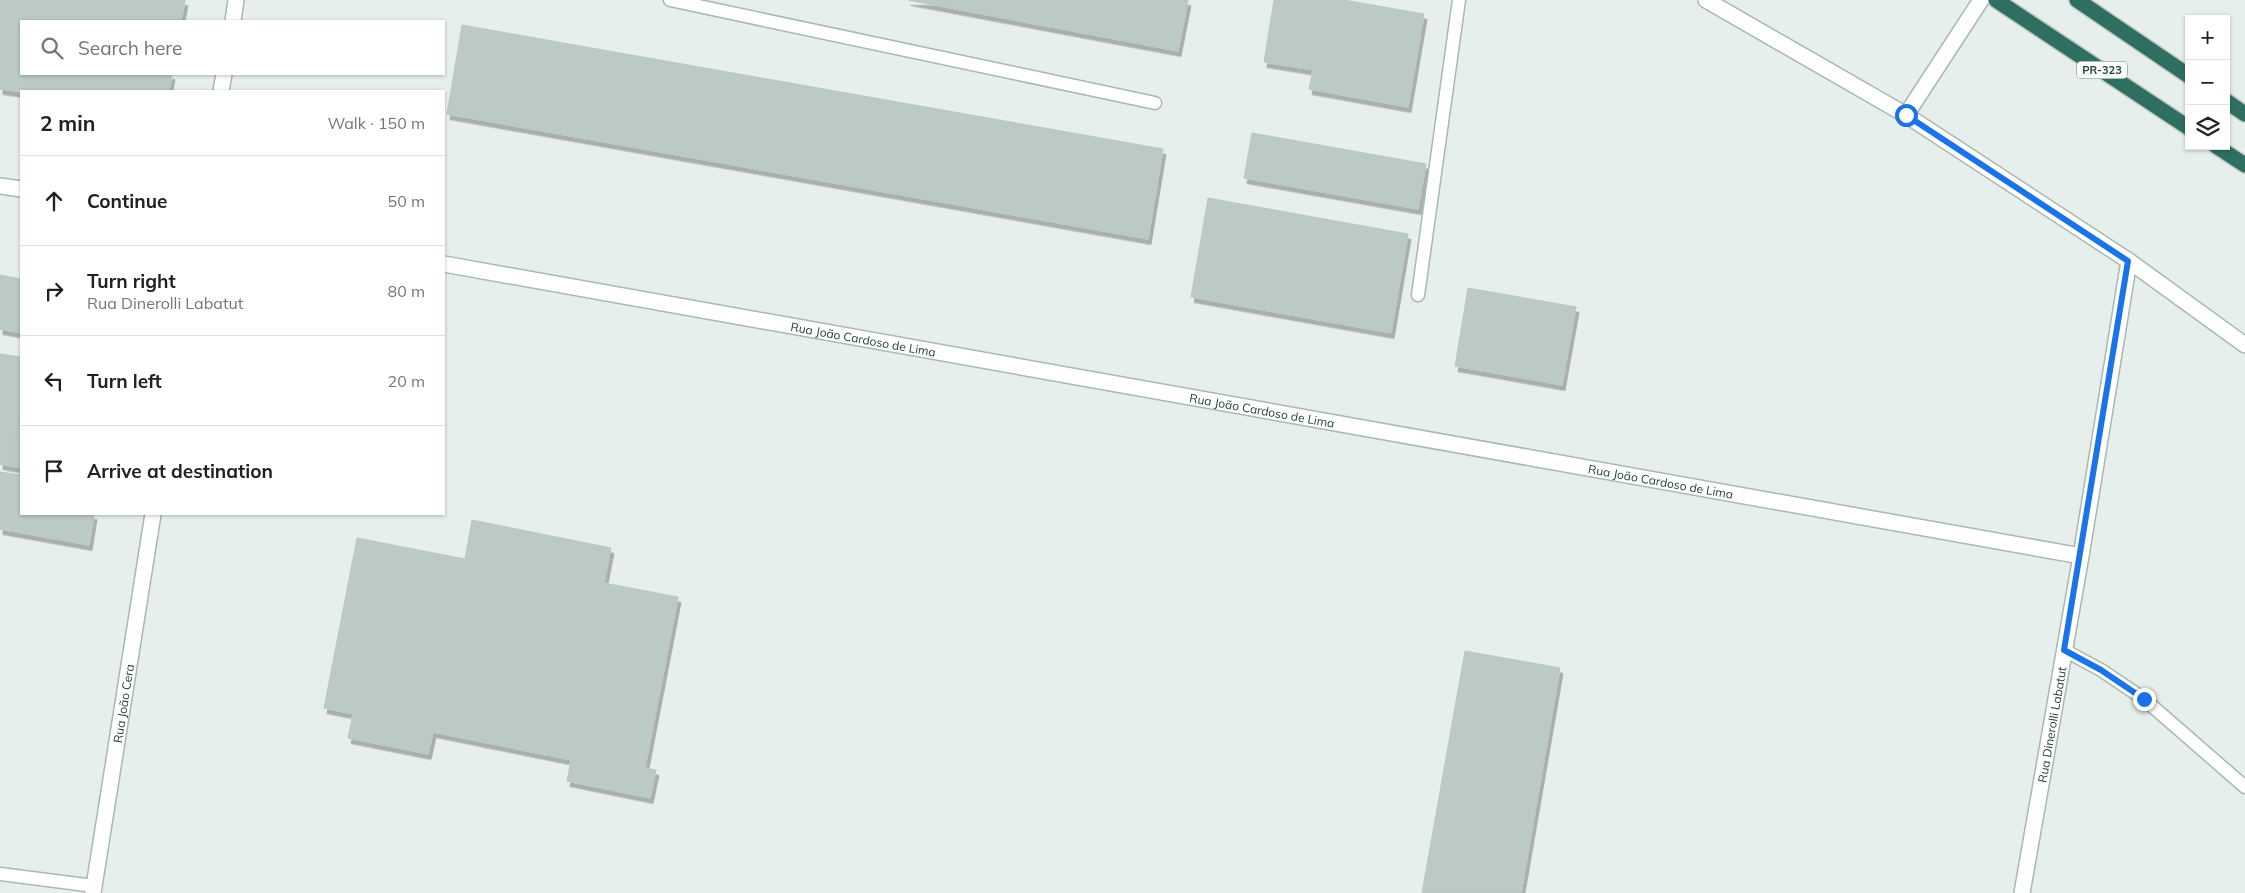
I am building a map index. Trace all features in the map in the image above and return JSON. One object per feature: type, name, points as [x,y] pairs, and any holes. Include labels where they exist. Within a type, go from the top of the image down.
[{"type":"highway","name":"PR-323","points":[[1996,0],[2185,125]]},
{"type":"highway","points":[[2077,0],[2185,73]]},
{"type":"highway","points":[[2230,104],[2245,114]]},
{"type":"highway","points":[[2222,150],[2245,165]]},
{"type":"street","points":[[233,20],[236,0]]},
{"type":"street","points":[[1706,0],[1906,115],[2128,261],[2245,345]]},
{"type":"street","points":[[1906,115],[1981,0]]},
{"type":"street","points":[[221,90],[224,75]]},
{"type":"street","points":[[0,186],[20,189]]},
{"type":"street","name":"Rua Dinerolli Labatut","points":[[2022,893],[2081,556],[2128,261]]},
{"type":"street","name":"Rua João Cardoso de Lima","points":[[445,264],[2081,556]]},
{"type":"street","name":"Rua João Cera","points":[[94,890],[153,515]]},
{"type":"lane","points":[[670,0],[1156,103]]},
{"type":"lane","points":[[1418,295],[1459,0]]},
{"type":"lane","points":[[2064,650],[2101,670],[2144,699],[2245,787]]},
{"type":"lane","points":[[0,874],[94,890]]},
{"type":"building","points":[[0,0],[185,0],[181,20],[20,20],[20,75],[172,75],[169,90],[20,90],[20,92],[0,89]]},
{"type":"building","points":[[908,0],[1188,0],[1178,51]]},
{"type":"building","points":[[1274,0],[1344,0],[1424,14],[1408,107],[1309,89],[1313,70],[1264,62]]},
{"type":"building","points":[[462,25],[1163,149],[1148,239],[447,114]]},
{"type":"building","points":[[1252,133],[1426,164],[1418,209],[1244,178]]},
{"type":"building","points":[[1208,198],[1408,234],[1391,333],[1191,297]]},
{"type":"building","points":[[0,275],[20,279],[20,333],[0,329]]},
{"type":"building","points":[[1468,288],[1576,307],[1562,385],[1455,366]]},
{"type":"building","points":[[0,354],[20,357],[20,413],[11,466],[0,464]]},
{"type":"building","points":[[20,413],[20,468],[11,466]]},
{"type":"building","points":[[0,472],[20,475],[20,515],[94,515],[89,545],[0,529]]},
{"type":"building","points":[[472,520],[611,548],[604,583],[678,597],[645,768],[656,770],[650,798],[567,781],[571,760],[433,732],[428,754],[348,738],[353,714],[324,708],[357,538],[465,559]]},
{"type":"building","points":[[1465,651],[1560,668],[1521,893],[1422,893]]},
{"type":"route","points":[[1906,115],[2128,261],[2081,556],[2064,650],[2101,670],[2144,699]]}]
